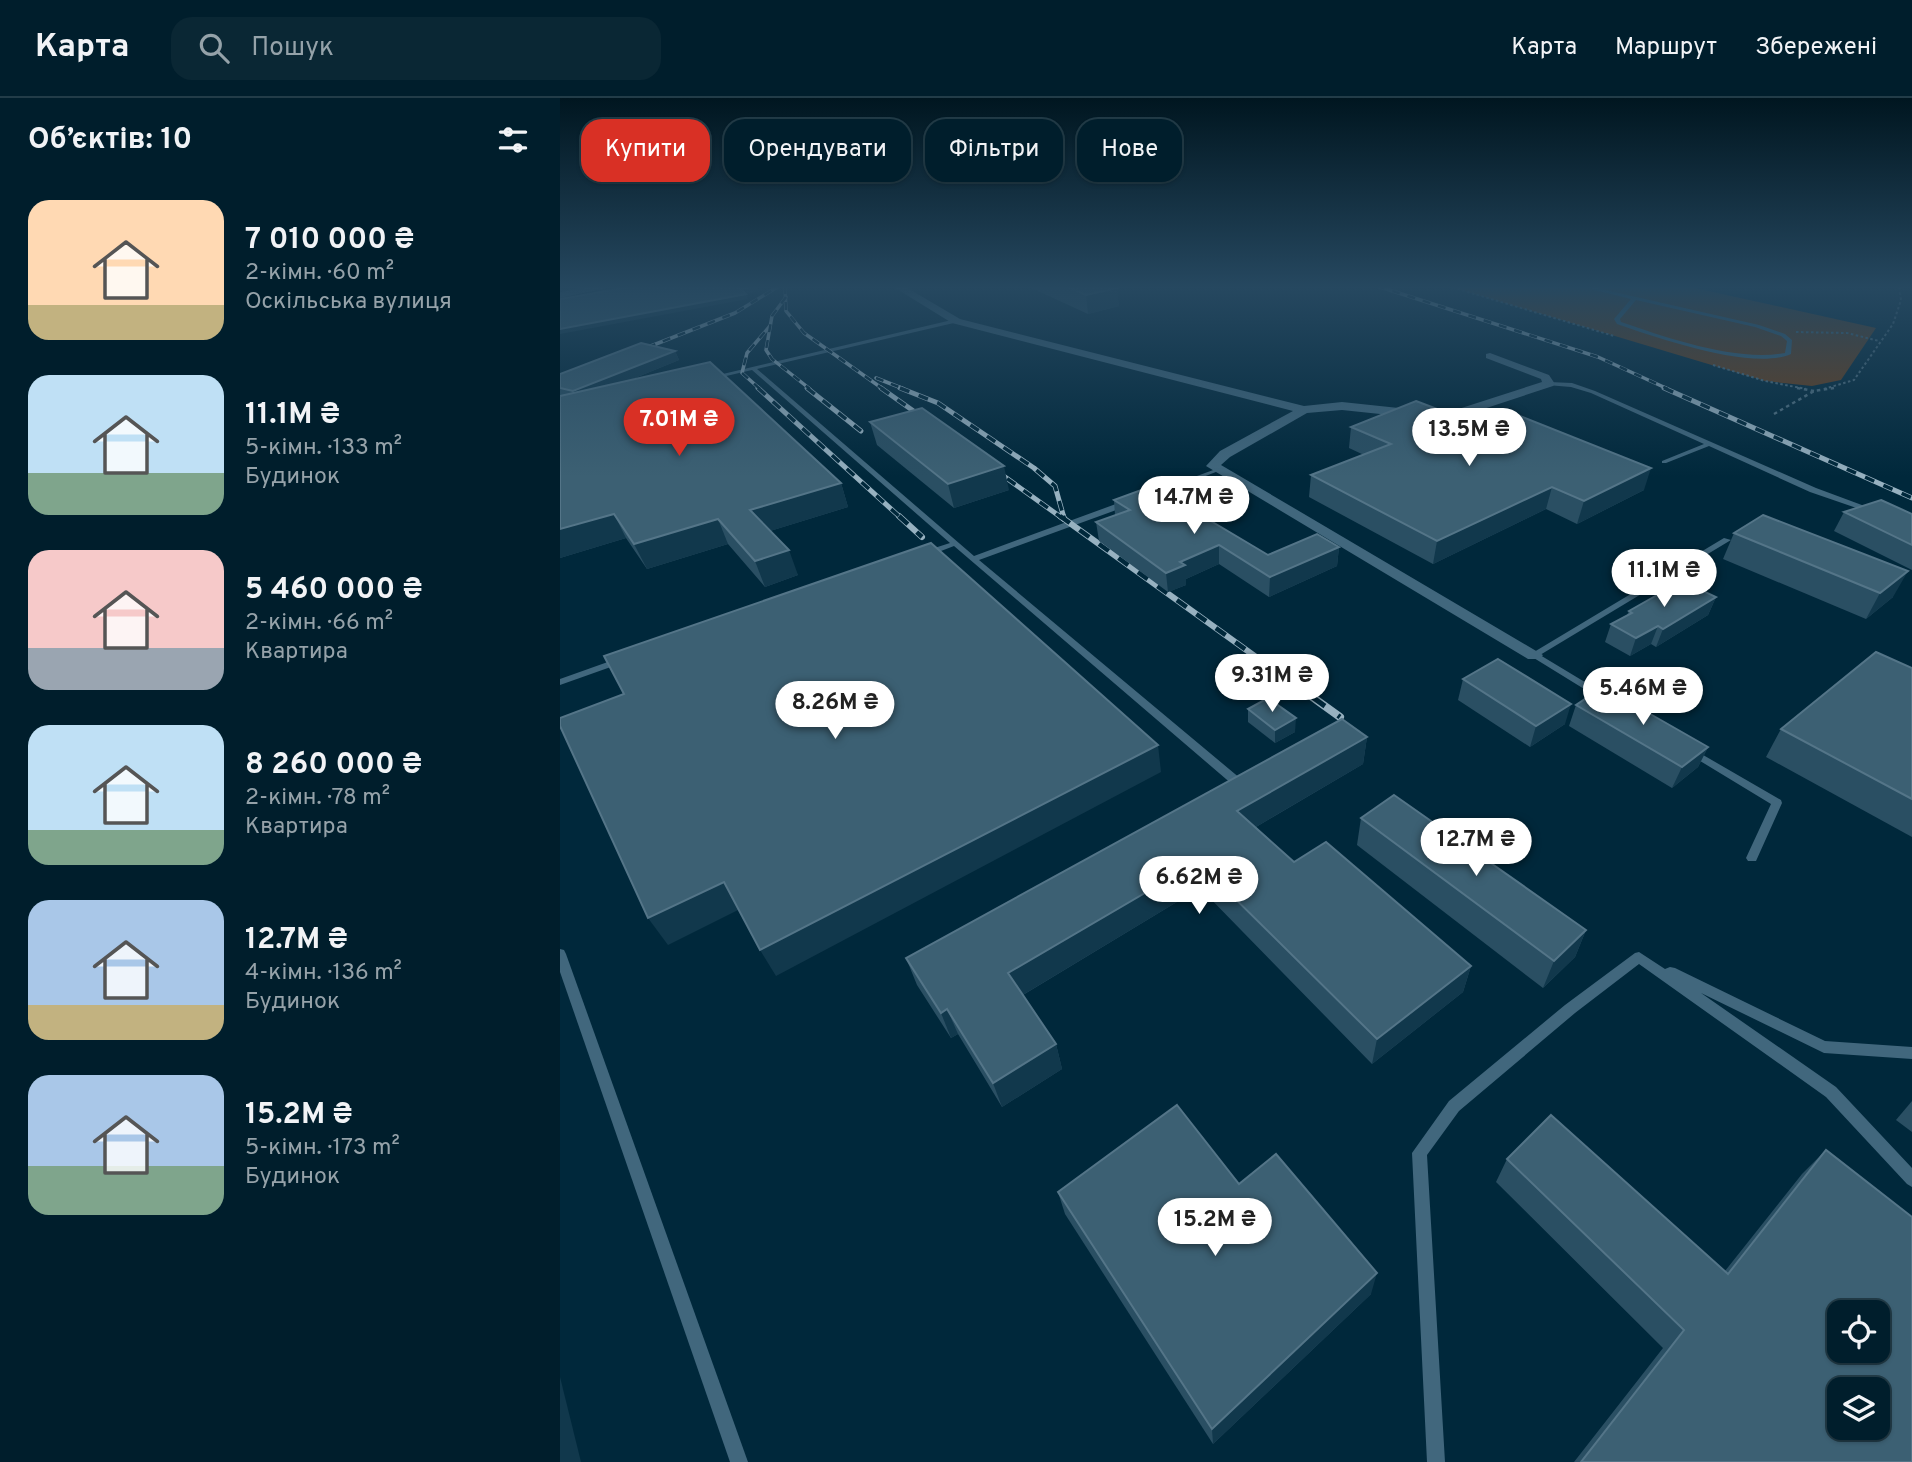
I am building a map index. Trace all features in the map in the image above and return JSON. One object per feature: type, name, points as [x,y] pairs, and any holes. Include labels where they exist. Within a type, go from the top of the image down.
[{"type":"street","points":[[1065,350],[1304,410],[1342,406],[1447,417],[1549,384],[1545,377],[1490,356]]},
{"type":"street","points":[[1304,410],[1225,454],[1213,466],[1534,655]]},
{"type":"lane","points":[[701,379],[832,350]]},
{"type":"lane","points":[[1717,350],[1753,357],[1779,357],[1788,354],[1789,350]]},
{"type":"lane","points":[[752,368],[1237,782]]},
{"type":"lane","points":[[1549,384],[1572,385],[1593,392],[1813,490],[1881,513]]},
{"type":"lane","points":[[1664,462],[1707,445]]},
{"type":"lane","points":[[974,559],[1218,470]]},
{"type":"lane","points":[[1615,704],[1534,655],[1727,540]]},
{"type":"lane","points":[[916,557],[956,543]]},
{"type":"lane","points":[[560,682],[626,659]]},
{"type":"lane","points":[[1685,747],[1777,803],[1752,858]]},
{"type":"lane","points":[[560,954],[739,1462]]},
{"type":"lane","points":[[1639,957],[1824,1047],[1912,1053]]},
{"type":"lane","points":[[1639,957],[1831,1091],[1912,1179]]},
{"type":"lane","points":[[1436,1462],[1419,1153],[1454,1106],[1570,1009],[1639,957]]},
{"type":"path","points":[[1774,414],[1814,391],[1838,387],[1854,380],[1873,350]]},
{"type":"shaded area","points":[[1660,350],[1861,350],[1841,380],[1812,386],[1765,381]]},
{"type":"building","points":[[624,350],[675,351],[573,391],[560,388],[560,374]]},
{"type":"building","points":[[710,362],[841,483],[750,510],[789,550],[755,561],[718,519],[634,544],[614,514],[560,529],[560,396]]},
{"type":"building","points":[[1416,401],[1479,425],[1510,412],[1651,468],[1584,501],[1552,487],[1437,541],[1311,475],[1391,444],[1351,427]]},
{"type":"building","points":[[922,408],[1004,466],[948,484],[870,422]]},
{"type":"building","points":[[1152,486],[1268,555],[1317,534],[1339,547],[1270,577],[1219,545],[1180,562],[1185,565],[1166,573],[1096,522],[1130,510],[1114,500]]},
{"type":"building","points":[[1881,500],[1912,514],[1912,545],[1844,512]]},
{"type":"building","points":[[1763,515],[1908,571],[1880,593],[1734,533]]},
{"type":"building","points":[[931,543],[1158,745],[760,950],[724,882],[648,918],[560,726],[560,718],[624,694],[604,656]]},
{"type":"building","points":[[1682,581],[1716,597],[1663,629],[1658,626],[1636,638],[1611,624],[1632,613],[1629,611]]},
{"type":"building","points":[[1876,652],[1912,668],[1912,799],[1781,729]]},
{"type":"building","points":[[1498,659],[1571,704],[1536,726],[1463,679]]},
{"type":"building","points":[[1603,687],[1708,747],[1682,767],[1576,705]]},
{"type":"building","points":[[1268,698],[1296,718],[1275,730],[1248,709]]},
{"type":"building","points":[[1342,719],[1367,737],[1237,811],[1294,862],[1326,842],[1471,966],[1377,1039],[1198,862],[1008,973],[1056,1044],[993,1083],[947,1009],[941,1013],[906,958]]},
{"type":"building","points":[[1394,795],[1586,930],[1554,961],[1361,818]]},
{"type":"building","points":[[1177,1105],[1239,1184],[1276,1154],[1377,1273],[1212,1429],[1058,1192]]},
{"type":"building","points":[[1551,1115],[1728,1274],[1826,1150],[1912,1217],[1912,1462],[1581,1462],[1684,1330],[1507,1159]]},
{"type":"railway","points":[[633,353],[642,350]]},
{"type":"railway","points":[[750,350],[742,373],[760,389]]},
{"type":"railway","points":[[766,350],[772,359],[810,389]]},
{"type":"railway","points":[[827,350],[883,389]]},
{"type":"railway","points":[[1575,350],[1598,357],[1668,389]]},
{"type":"railway","points":[[876,378],[904,389]]},
{"type":"railway","points":[[758,388],[901,518]]},
{"type":"railway","points":[[807,388],[861,431]]},
{"type":"railway","points":[[881,388],[929,422]]},
{"type":"railway","points":[[900,388],[938,403],[1034,468],[1055,486],[1064,518]]},
{"type":"railway","points":[[1664,388],[1912,498]]},
{"type":"railway","points":[[991,467],[1062,518]]},
{"type":"railway","points":[[899,516],[922,537]]},
{"type":"railway","points":[[1060,516],[1064,519]]},
{"type":"railway","points":[[1064,519],[1288,680]]},
{"type":"railway","points":[[1286,678],[1340,717]]}]
